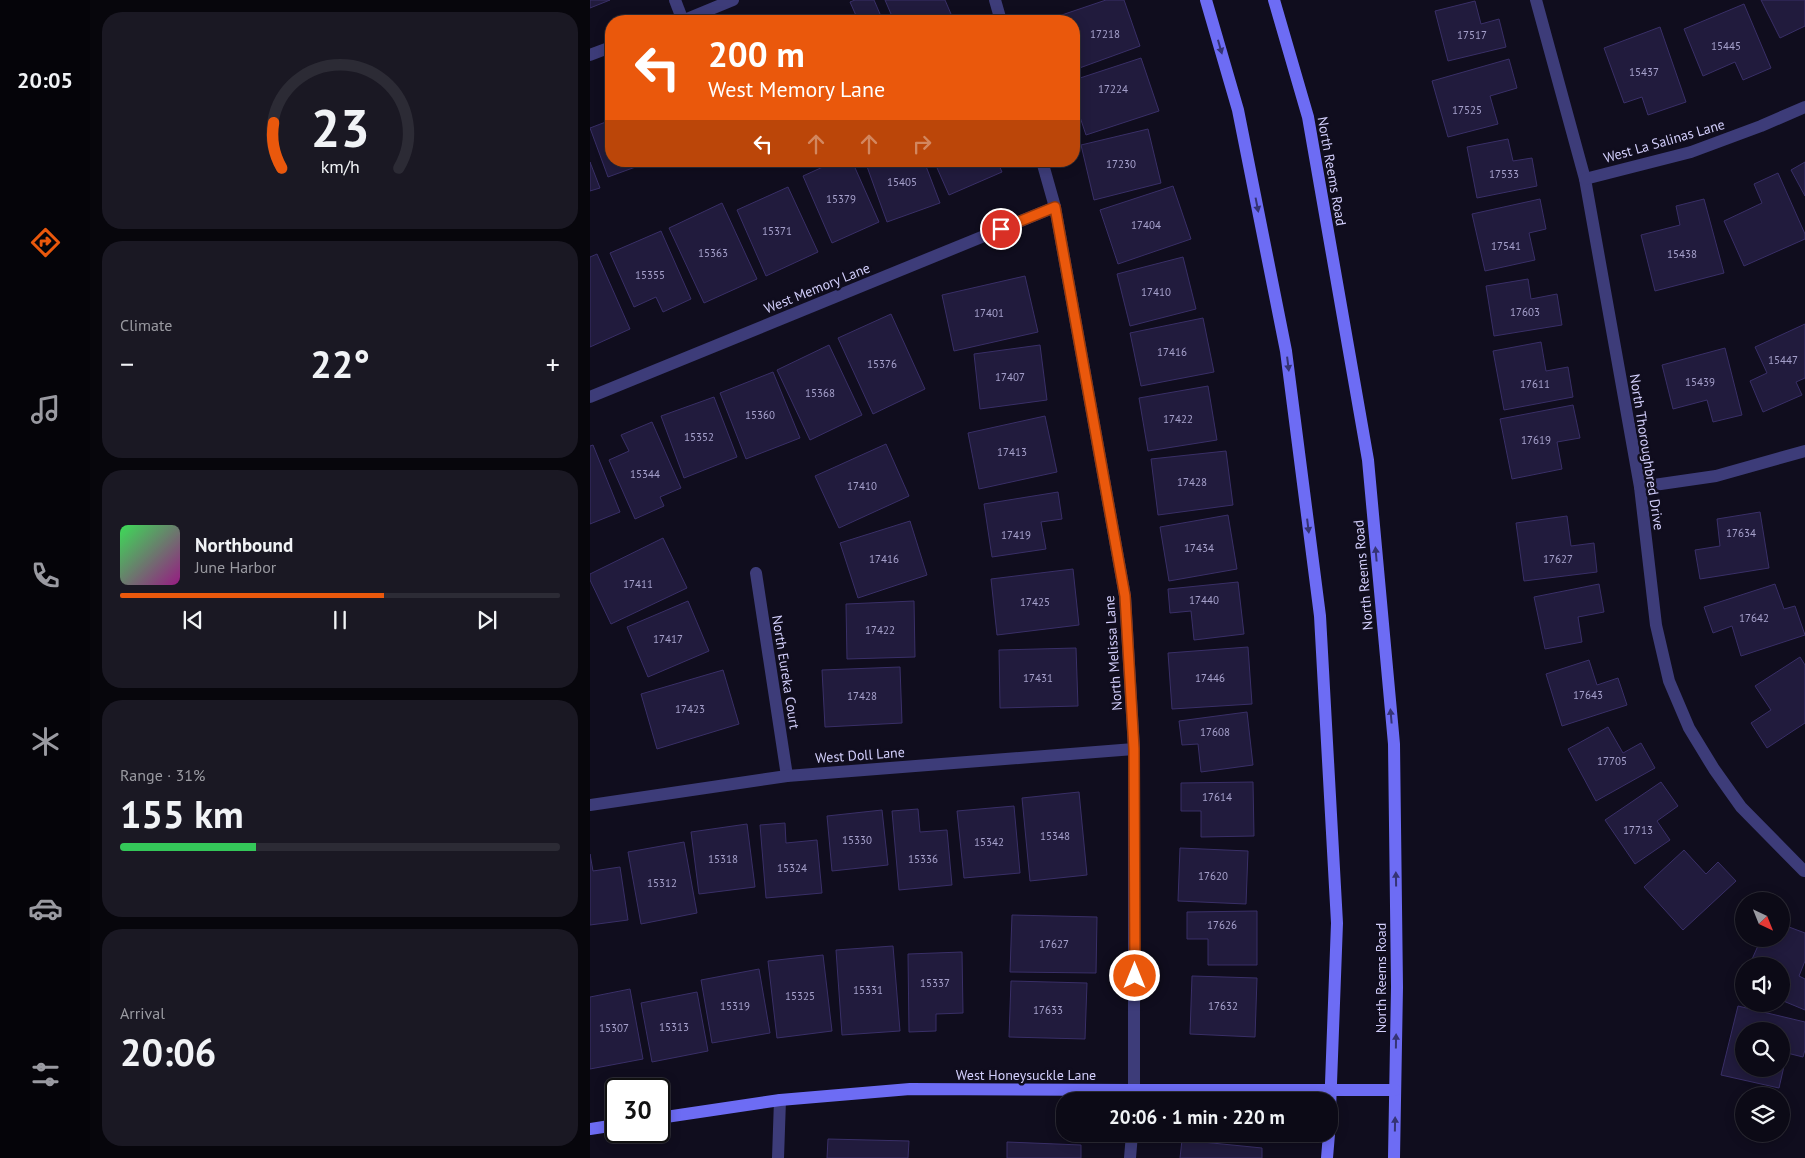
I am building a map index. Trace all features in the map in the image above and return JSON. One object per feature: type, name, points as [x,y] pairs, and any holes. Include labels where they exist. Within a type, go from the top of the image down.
[{"type":"main road","points":[[1206,0],[1238,110],[1286,351],[1320,616],[1336,923],[1331,1091]]},
{"type":"main road","name":"North Reems Road","points":[[1274,0],[1308,118],[1368,460],[1394,744],[1397,987],[1394,1158]]},
{"type":"main road","name":"West Honeysuckle Lane","points":[[670,1116],[780,1100],[910,1089],[1056,1094]]},
{"type":"main road","name":"West Honeysuckle Lane","points":[[1292,1092],[1395,1090]]},
{"type":"main road","points":[[590,1129],[605,1127]]},
{"type":"main road","points":[[1328,1158],[1329,1142]]},
{"type":"street","points":[[674,0],[680,15]]},
{"type":"street","points":[[697,15],[733,0]]},
{"type":"street","points":[[995,0],[999,15]]},
{"type":"street","name":"North Thoroughbred Drive","points":[[1536,0],[1585,179],[1640,487],[1656,625],[1670,681],[1688,728],[1714,769],[1741,807],[1805,871]]},
{"type":"street","points":[[590,55],[605,50]]},
{"type":"street","name":"West La Salinas Lane","points":[[1585,179],[1691,152],[1761,126],[1805,107]]},
{"type":"street","name":"North Melissa Lane","points":[[1044,167],[1055,207],[1125,596],[1134,749],[1135,1092]]},
{"type":"street","name":"West Memory Lane","points":[[590,397],[1055,207]]},
{"type":"street","points":[[1640,487],[1716,476],[1805,451]]},
{"type":"street","name":"North Eureka Court","points":[[756,573],[787,776]]},
{"type":"street","name":"West Doll Lane","points":[[590,805],[787,776],[1134,749]]},
{"type":"street","points":[[778,1158],[780,1100]]},
{"type":"street","points":[[1130,1158],[1131,1142]]},
{"type":"building","points":[[590,0],[610,0],[590,8]]},
{"type":"building","points":[[855,0],[874,0],[880,15],[856,15],[850,2]]},
{"type":"building","points":[[885,0],[945,0],[951,15],[891,15]]},
{"type":"building","points":[[1106,0],[1124,0],[1140,46],[1080,68],[1080,15],[1062,15]]},
{"type":"building","points":[[1761,0],[1805,0],[1805,26],[1780,38]]},
{"type":"building","points":[[1475,1],[1481,24],[1499,19],[1506,47],[1448,61],[1435,11]]},
{"type":"building","points":[[1744,4],[1771,68],[1743,80],[1735,62],[1703,76],[1684,29]]},
{"type":"building","points":[[1660,27],[1686,102],[1648,115],[1642,97],[1624,103],[1604,48]]},
{"type":"building","points":[[1141,58],[1159,111],[1086,135],[1080,117],[1080,78]]},
{"type":"building","points":[[1509,59],[1517,88],[1490,96],[1498,124],[1448,137],[1432,81]]},
{"type":"building","points":[[605,122],[605,167],[636,167],[608,177],[590,128]]},
{"type":"building","points":[[1148,129],[1161,183],[1094,200],[1081,145]]},
{"type":"building","points":[[1508,139],[1513,161],[1532,158],[1537,186],[1477,198],[1467,147]]},
{"type":"building","points":[[590,162],[600,188],[590,191]]},
{"type":"building","points":[[1805,162],[1805,196],[1791,170]]},
{"type":"building","points":[[823,167],[855,167],[879,222],[832,243],[803,176]]},
{"type":"building","points":[[867,167],[926,167],[940,203],[887,222]]},
{"type":"building","points":[[937,167],[1000,167],[1002,172],[949,195]]},
{"type":"building","points":[[1778,173],[1805,234],[1805,239],[1744,266],[1724,221],[1762,203],[1754,184]]},
{"type":"building","points":[[1173,186],[1191,239],[1118,264],[1100,210]]},
{"type":"building","points":[[788,187],[818,252],[766,276],[737,210]]},
{"type":"building","points":[[1540,199],[1546,229],[1529,233],[1535,260],[1485,271],[1472,214]]},
{"type":"building","points":[[1704,199],[1724,273],[1655,291],[1641,235],[1680,225],[1676,206]]},
{"type":"building","points":[[722,203],[757,279],[704,303],[669,228]]},
{"type":"building","points":[[661,231],[691,299],[663,312],[656,297],[634,307],[610,253]]},
{"type":"building","points":[[597,254],[630,329],[590,347],[590,257]]},
{"type":"building","points":[[1183,257],[1196,309],[1130,326],[1117,274]]},
{"type":"building","points":[[1025,276],[1038,332],[954,351],[942,295]]},
{"type":"building","points":[[1528,279],[1531,299],[1557,294],[1562,325],[1494,336],[1486,286]]},
{"type":"building","points":[[891,314],[925,389],[873,414],[838,338]]},
{"type":"building","points":[[1203,318],[1214,372],[1141,386],[1130,333]]},
{"type":"building","points":[[1805,324],[1805,378],[1796,382],[1802,395],[1763,412],[1750,381],[1767,373],[1755,347]]},
{"type":"building","points":[[1541,342],[1546,371],[1568,367],[1573,397],[1504,410],[1493,351]]},
{"type":"building","points":[[829,345],[862,415],[810,440],[777,370]]},
{"type":"building","points":[[1040,345],[1047,400],[980,409],[974,354]]},
{"type":"building","points":[[1725,348],[1742,415],[1713,422],[1707,400],[1673,409],[1662,365]]},
{"type":"building","points":[[773,372],[800,438],[746,459],[720,393]]},
{"type":"building","points":[[1208,386],[1217,440],[1148,451],[1139,398]]},
{"type":"building","points":[[714,397],[737,457],[684,478],[661,416]]},
{"type":"building","points":[[1573,405],[1580,438],[1557,442],[1562,469],[1512,479],[1500,419]]},
{"type":"building","points":[[1045,416],[1057,472],[979,489],[968,433]]},
{"type":"building","points":[[652,422],[681,488],[660,497],[664,506],[635,519],[609,460],[629,451],[621,435]]},
{"type":"building","points":[[886,444],[909,496],[839,528],[815,476]]},
{"type":"building","points":[[593,445],[620,512],[590,524],[590,446]]},
{"type":"building","points":[[1226,451],[1233,505],[1158,515],[1151,459]]},
{"type":"building","points":[[1058,492],[1062,519],[1041,522],[1046,549],[992,557],[984,504]]},
{"type":"building","points":[[1760,512],[1769,568],[1700,579],[1695,550],[1720,546],[1717,519]]},
{"type":"building","points":[[1228,515],[1237,569],[1169,581],[1160,527]]},
{"type":"building","points":[[1567,516],[1571,546],[1594,543],[1597,572],[1524,581],[1516,523]]},
{"type":"building","points":[[910,521],[927,575],[858,598],[840,543]]},
{"type":"building","points":[[663,538],[687,588],[611,624],[590,580],[590,574]]},
{"type":"building","points":[[1073,569],[1079,625],[997,635],[991,579]]},
{"type":"building","points":[[1238,582],[1244,634],[1194,640],[1191,611],[1170,613],[1168,589]]},
{"type":"building","points":[[1599,584],[1604,612],[1578,617],[1582,642],[1545,649],[1534,597]]},
{"type":"building","points":[[1775,584],[1784,609],[1795,606],[1805,635],[1741,656],[1732,626],[1713,633],[1704,607]]},
{"type":"building","points":[[688,601],[709,651],[648,677],[627,627]]},
{"type":"building","points":[[914,601],[915,657],[847,659],[846,604]]},
{"type":"building","points":[[1248,647],[1252,704],[1172,709],[1168,653]]},
{"type":"building","points":[[1076,648],[1078,706],[1000,708],[999,650]]},
{"type":"building","points":[[1800,657],[1805,665],[1805,723],[1767,748],[1751,723],[1771,710],[1755,686]]},
{"type":"building","points":[[1589,660],[1597,685],[1618,678],[1627,705],[1562,726],[1546,674]]},
{"type":"building","points":[[900,667],[902,723],[825,727],[822,670]]},
{"type":"building","points":[[723,670],[739,724],[657,749],[641,694]]},
{"type":"building","points":[[1247,712],[1253,765],[1201,772],[1198,744],[1182,745],[1179,721]]},
{"type":"building","points":[[1608,727],[1623,753],[1641,743],[1655,768],[1596,801],[1568,749]]},
{"type":"building","points":[[1253,782],[1254,836],[1201,837],[1201,811],[1181,811],[1181,783]]},
{"type":"building","points":[[1661,782],[1678,806],[1657,821],[1670,840],[1635,864],[1605,820]]},
{"type":"building","points":[[1079,792],[1087,875],[1030,881],[1022,798]]},
{"type":"building","points":[[1014,806],[1020,873],[964,878],[957,811]]},
{"type":"building","points":[[918,809],[920,832],[947,830],[952,885],[899,890],[892,811]]},
{"type":"building","points":[[882,810],[888,865],[832,871],[827,816]]},
{"type":"building","points":[[785,823],[786,843],[817,840],[822,893],[766,898],[760,825]]},
{"type":"building","points":[[747,824],[755,887],[699,894],[691,832]]},
{"type":"building","points":[[684,842],[697,913],[641,924],[628,852]]},
{"type":"building","points":[[1180,848],[1248,851],[1246,904],[1178,901]]},
{"type":"building","points":[[1684,850],[1706,874],[1718,862],[1736,881],[1683,930],[1644,887]]},
{"type":"building","points":[[590,854],[593,871],[620,867],[628,920],[590,925]]},
{"type":"building","points":[[1257,911],[1257,965],[1208,965],[1208,939],[1187,939],[1187,912]]},
{"type":"building","points":[[1012,915],[1097,917],[1096,973],[1010,972]]},
{"type":"building","points":[[1790,927],[1805,933],[1805,961],[1799,976],[1805,979],[1805,1010],[1790,1004],[1790,957],[1753,957],[1757,948],[1790,948]]},
{"type":"building","points":[[893,946],[900,1031],[842,1035],[836,950]]},
{"type":"building","points":[[962,952],[963,1013],[936,1014],[936,1031],[909,1032],[908,954]]},
{"type":"building","points":[[823,955],[832,1031],[777,1038],[768,961]]},
{"type":"building","points":[[759,969],[770,1033],[712,1043],[701,980]]},
{"type":"building","points":[[1192,976],[1257,978],[1255,1037],[1190,1034]]},
{"type":"building","points":[[1011,981],[1087,983],[1085,1039],[1009,1037]]},
{"type":"building","points":[[630,989],[643,1059],[590,1069],[590,997]]},
{"type":"building","points":[[697,992],[708,1051],[652,1062],[641,1003]]},
{"type":"building","points":[[1737,1012],[1763,1012],[1805,1022],[1805,1050],[1803,1057],[1790,1054],[1790,1022],[1735,1022],[1735,1077],[1782,1077],[1779,1087],[1721,1075]]},
{"type":"building","points":[[828,1139],[909,1141],[908,1158],[827,1158]]},
{"type":"building","points":[[1007,1142],[1081,1145],[1081,1158],[1007,1158]]},
{"type":"building","points":[[1182,1142],[1202,1142],[1262,1148],[1262,1158],[1180,1158]]},
{"type":"route","points":[[1001,229],[1055,207],[1125,596],[1134,749],[1135,976]]}]
